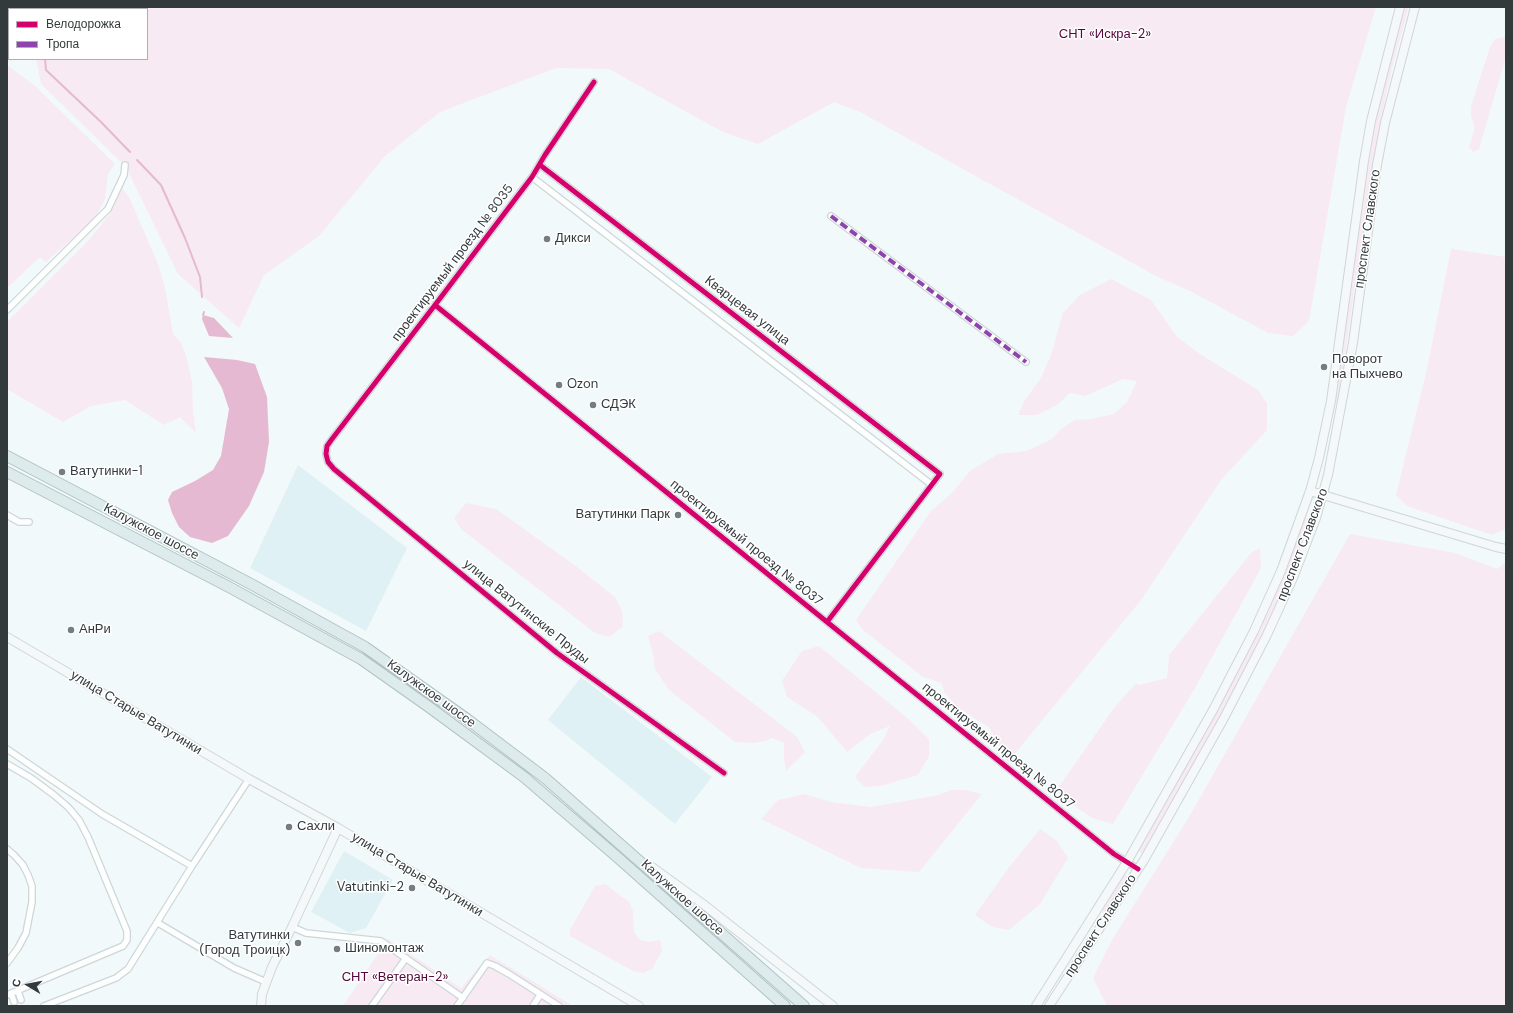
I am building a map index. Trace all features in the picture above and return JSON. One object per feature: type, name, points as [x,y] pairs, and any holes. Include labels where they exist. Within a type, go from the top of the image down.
[{"type":"highway","name":"Калужское шоссе","points":[[7,456],[251,584],[365,647],[467,719],[545,778],[804,1006]]},
{"type":"highway","name":"Калужское шоссе","points":[[7,472],[229,587],[361,659],[524,777],[616,856],[785,1006]]},
{"type":"main road","name":"проспект Славского","points":[[1036,1006],[1128,862],[1214,710],[1254,631],[1281,571],[1310,491],[1319,458],[1331,401],[1364,161],[1371,121],[1400,7]]},
{"type":"main road","name":"проспект Славского","points":[[1049,1006],[1138,869],[1224,718],[1266,637],[1293,578],[1316,518],[1324,495],[1353,343],[1378,159],[1387,116],[1415,7]]},
{"type":"main road","points":[[1328,475],[1329,487],[1332,493],[1344,502]]},
{"type":"main road","points":[[1310,491],[1506,549]]},
{"type":"main road","points":[[1316,518],[1325,505],[1332,502],[1344,502]]},
{"type":"main road","name":"улица Старые Ватутинки","points":[[7,637],[249,779],[338,828],[639,1006]]},
{"type":"main road","points":[[261,1006],[262,994],[272,967],[292,928],[338,828]]},
{"type":"main road","points":[[625,847],[703,904],[834,1006]]},
{"type":"street","name":"проектируемый проезд № 8035","points":[[326,454],[327,446],[332,439],[540,166],[545,155],[594,82]]},
{"type":"street","points":[[7,310],[108,210],[124,174],[124,165]]},
{"type":"street","name":"Кварцевая улица","points":[[532,177],[932,485],[940,474],[540,166]]},
{"type":"street","points":[[831,216],[1026,362]]},
{"type":"street","name":"проектируемый проезд № 8037","points":[[435,305],[1114,854],[1138,869]]},
{"type":"street","name":"улица Ватутинские Пруды","points":[[326,454],[328,462],[334,469],[557,653],[724,773]]},
{"type":"street","points":[[827,622],[932,485]]},
{"type":"street","points":[[7,515],[19,522],[29,522]]},
{"type":"street","points":[[7,749],[102,814],[192,866]]},
{"type":"street","points":[[7,764],[31,778],[54,795],[68,807],[79,820],[88,837],[127,931],[127,940],[124,946],[9,994],[14,1002]]},
{"type":"street","points":[[44,1006],[116,978],[128,969],[158,923],[192,866],[249,779]]},
{"type":"street","points":[[7,849],[14,854],[23,865],[28,875],[32,886],[32,902],[26,933],[18,948],[7,963]]},
{"type":"street","points":[[158,923],[234,968],[266,982]]},
{"type":"street","points":[[292,928],[306,933],[381,942],[463,998]]},
{"type":"street","points":[[372,1006],[406,958]]},
{"type":"street","points":[[457,1006],[487,963],[509,974],[559,1006]]},
{"type":"street","points":[[18,991],[21,1000]]},
{"type":"street","points":[[533,1006],[540,995]]},
{"type":"shaded area","points":[[203,315],[214,318],[233,338],[209,336],[202,319]]},
{"type":"shaded area","points":[[204,357],[237,360],[255,364],[267,397],[269,442],[264,472],[249,506],[228,536],[212,543],[190,537],[179,527],[172,513],[168,500],[172,492],[213,470],[221,456],[229,409],[222,388]]},
{"type":"shaded area","points":[[298,465],[407,548],[366,631],[250,568]]},
{"type":"shaded area","points":[[581,677],[712,777],[675,824],[548,720]]},
{"type":"shaded area","points":[[344,851],[393,880],[366,928],[350,933],[311,912]]},
{"type":"green space","points":[[7,7],[14,7],[8,8],[8,60],[10,60],[7,63]]},
{"type":"green space","name":"СНТ «Искра-2»","points":[[1376,7],[1346,107],[1309,321],[1293,336],[1268,333],[1192,292],[1156,276],[860,112],[834,102],[758,144],[723,132],[609,69],[556,68],[440,112],[385,156],[319,236],[264,275],[239,328],[178,274],[126,167],[41,84],[36,60],[148,60],[148,8],[22,8]]},
{"type":"green space","points":[[1405,7],[1409,7],[1394,60],[1380,122],[1338,403],[1336,403],[1368,168],[1376,120],[1390,60]]},
{"type":"green space","points":[[1505,37],[1506,57],[1479,149],[1473,152],[1469,147],[1475,127],[1471,117],[1471,106],[1490,47],[1495,39]]},
{"type":"green space","points":[[7,65],[35,86],[115,164],[108,174],[105,199],[96,217],[46,262],[40,257],[7,288]]},
{"type":"green space","points":[[122,188],[129,197],[158,264],[165,288],[173,334],[181,343],[186,355],[192,382],[196,433],[180,417],[164,425],[125,400],[91,406],[63,422],[7,389],[7,322],[88,241],[110,214]]},
{"type":"green space","points":[[1451,249],[1506,257],[1506,529],[1492,535],[1407,506],[1396,495],[1427,369]]},
{"type":"green space","points":[[1111,279],[1151,300],[1177,337],[1200,354],[1258,390],[1267,403],[1267,430],[1221,480],[1141,600],[1008,762],[989,727],[958,708],[945,693],[941,683],[923,677],[863,630],[856,620],[931,511],[952,493],[970,471],[998,454],[1026,451],[1052,439],[1062,428],[1075,420],[1091,419],[1114,414],[1127,402],[1137,381],[1123,379],[1085,396],[1070,393],[1057,405],[1037,415],[1018,415],[1025,400],[1041,378],[1051,355],[1063,313],[1080,295]]},
{"type":"green space","points":[[466,503],[496,509],[577,567],[615,597],[622,611],[623,626],[610,637],[595,633],[461,529],[454,518]]},
{"type":"green space","points":[[1305,517],[1310,519],[1289,574],[1262,635],[1221,715],[1142,854],[1138,851],[1216,713],[1258,633],[1284,573]]},
{"type":"green space","points":[[1350,534],[1455,553],[1497,569],[1506,562],[1506,1006],[1107,1006],[1093,978],[1112,940],[1189,817]]},
{"type":"green space","points":[[1260,548],[1261,568],[1195,688],[1113,824],[1092,818],[1060,796],[1058,788],[1114,708],[1136,683],[1139,685],[1167,678],[1169,655],[1251,553]]},
{"type":"green space","points":[[659,631],[797,737],[805,752],[786,771],[784,743],[772,738],[766,741],[752,743],[735,742],[669,690],[655,669],[648,636]]},
{"type":"green space","points":[[819,646],[906,717],[929,739],[929,756],[918,775],[880,786],[865,787],[855,777],[883,740],[890,726],[870,734],[847,752],[818,717],[787,697],[782,681],[802,651]]},
{"type":"green space","points":[[951,790],[965,790],[982,794],[919,872],[861,868],[761,819],[778,800],[804,794],[831,802],[871,807],[939,795]]},
{"type":"green space","points":[[1040,829],[1057,841],[1068,858],[1040,904],[1009,930],[992,927],[975,915],[1010,866]]},
{"type":"green space","points":[[1124,874],[1128,877],[1105,914],[1102,912]]},
{"type":"green space","points":[[605,884],[629,902],[633,911],[634,932],[640,940],[650,942],[660,940],[662,951],[652,969],[643,973],[633,971],[570,936],[570,930],[595,886]]},
{"type":"green space","name":"СНТ «Ветеран-2»","points":[[388,939],[461,988],[490,955],[573,1006],[343,1006]]},
{"type":"waterway","points":[[45,60],[46,70],[101,122],[130,152]]},
{"type":"waterway","points":[[137,160],[161,185],[185,238],[200,277],[202,297]]},
{"type":"marked path","points":[[831,216],[1026,362]]},
{"type":"cycle path","points":[[594,82],[532,177],[332,439],[327,446],[326,454],[328,462],[334,469],[557,653],[724,773]]},
{"type":"cycle path","points":[[540,165],[940,474],[827,622]]},
{"type":"cycle path","points":[[435,305],[1114,854],[1138,869]]},
{"type":"place","name":"Дикси","points":[[547,239]]},
{"type":"place","name":"Поворот на Пыхчево","points":[[1324,367]]},
{"type":"place","name":"Ozon","points":[[559,385]]},
{"type":"place","name":"СДЭК","points":[[593,405]]},
{"type":"place","name":"Ватутинки-1","points":[[62,472]]},
{"type":"place","name":"Ватутинки Парк","points":[[678,515]]},
{"type":"place","name":"АнРи","points":[[71,630]]},
{"type":"place","name":"Сахли","points":[[289,827]]},
{"type":"place","name":"Vatutinki-2","points":[[412,888]]},
{"type":"place","name":"Ватутинки (Город Троицк)","points":[[298,943]]},
{"type":"place","name":"Шиномонтаж","points":[[337,949]]}]
